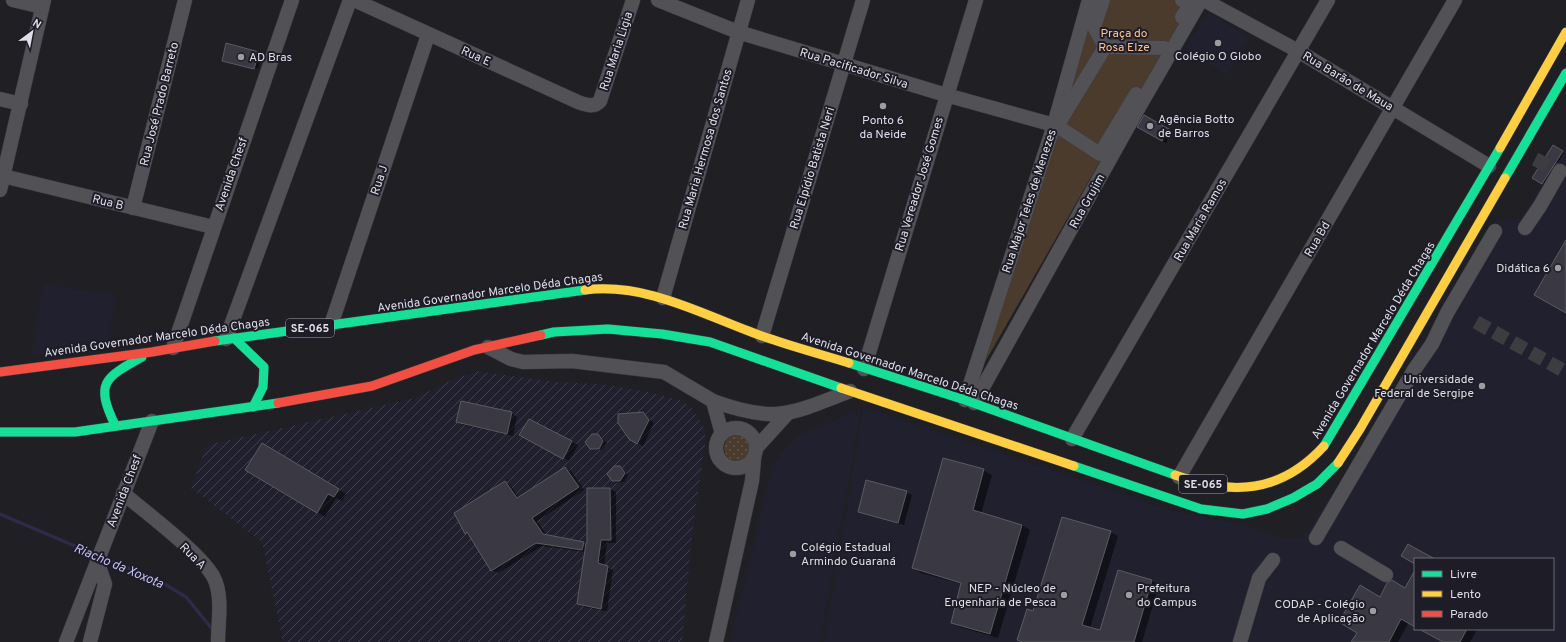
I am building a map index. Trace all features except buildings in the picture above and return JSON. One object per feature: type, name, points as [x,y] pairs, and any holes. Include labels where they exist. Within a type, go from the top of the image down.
[{"type":"main road","name":"Avenida Governador Marcelo Déda Chagas","points":[[0,372],[152,352],[230,338],[331,326],[600,288],[620,288],[663,298],[762,336],[970,402],[1179,477],[1215,486],[1250,488],[1266,485],[1286,478],[1308,465],[1335,431],[1486,164],[1516,121],[1566,32]]},
{"type":"main road","name":"SE-065","points":[[0,432],[75,432],[115,425],[253,407],[372,386],[474,350],[554,332],[608,329],[662,334],[710,342],[850,391],[1201,509],[1223,514],[1245,514],[1282,504],[1310,489],[1334,469],[1364,422],[1566,73]]},
{"type":"main road","points":[[1504,140],[1526,141]]},
{"type":"main road","points":[[230,338],[264,367],[263,387],[253,407]]},
{"type":"main road","points":[[115,425],[106,408],[103,389],[104,384],[113,374],[152,352]]},
{"type":"street","points":[[0,190],[43,4],[13,0]]},
{"type":"street","name":"Rua José Prado Barreto","points":[[132,208],[185,0]]},
{"type":"street","name":"Avenida Chesf","points":[[172,348],[292,0]]},
{"type":"street","points":[[230,338],[350,0]]},
{"type":"street","name":"Rua E","points":[[354,0],[578,102],[591,105],[599,103]]},
{"type":"street","name":"Rua Maria Ligia","points":[[599,103],[633,0]]},
{"type":"street","name":"Rua Pacificador Silva","points":[[658,0],[738,32],[946,96],[1054,125]]},
{"type":"street","name":"Rua Maria Hermosa dos Santos","points":[[663,298],[748,0]]},
{"type":"street","name":"Rua Elpídio Batista Neri","points":[[762,336],[863,0]]},
{"type":"street","name":"Rua Vereador José Gomes","points":[[864,369],[976,0]]},
{"type":"street","name":"Rua Major Teles de Menezes","points":[[970,402],[1054,125],[1089,0]]},
{"type":"street","points":[[1103,0],[1094,27],[1105,46]]},
{"type":"street","points":[[1105,46],[1057,126],[1100,154],[1190,3],[1182,0]]},
{"type":"street","name":"Rua Maria Ramos","points":[[1072,439],[1293,52],[1328,0]]},
{"type":"street","name":"Rua Bd","points":[[1179,477],[1388,109],[1455,0]]},
{"type":"street","name":"Rua Barão de Maua","points":[[1203,3],[1293,52],[1388,109],[1486,164]]},
{"type":"street","name":"Rua Grujim","points":[[970,402],[1139,107],[1203,3]]},
{"type":"street","name":"Rua J","points":[[331,326],[428,35]]},
{"type":"street","points":[[1105,46],[1164,48]]},
{"type":"street","points":[[0,99],[21,104]]},
{"type":"street","points":[[1486,164],[1507,117],[1516,121]]},
{"type":"street","points":[[1525,228],[1540,206],[1560,171]]},
{"type":"street","name":"Rua B","points":[[3,172],[132,208],[213,227]]},
{"type":"street","points":[[1316,538],[1414,370],[1432,344],[1447,313],[1495,231]]},
{"type":"street","points":[[488,347],[510,359],[523,362],[572,361],[664,372],[714,401],[752,413],[766,415],[788,413],[850,391]]},
{"type":"street","points":[[714,401],[722,434]]},
{"type":"street","points":[[716,642],[752,481],[755,453],[752,436],[742,429],[728,430],[722,434],[718,440],[717,453],[725,465],[738,469],[749,464],[755,453],[788,413]]},
{"type":"street","name":"Avenida Chesf","points":[[66,642],[152,421]]},
{"type":"street","name":"Rua A","points":[[123,493],[186,547],[214,578],[219,603],[218,642]]},
{"type":"street","points":[[1340,548],[1386,575]]},
{"type":"street","points":[[1240,642],[1259,578],[1273,560]]},
{"type":"street","points":[[90,642],[105,584],[97,561]]},
{"type":"shaded area","name":"Colégio O Globo","points":[[1208,12],[1250,38],[1227,75],[1185,48]]},
{"type":"shaded area","name":"Universidade Federal de Sergipe","points":[[1553,145],[1563,151],[1566,145],[1566,642],[824,642],[863,407],[1171,510],[1247,526],[1281,538],[1301,538],[1306,533],[1360,451],[1423,347],[1433,324],[1496,220],[1520,219],[1542,184],[1532,178]]},
{"type":"shaded area","points":[[43,284],[116,295],[108,343],[31,356]]},
{"type":"shaded area","points":[[477,371],[555,382],[601,384],[653,393],[679,400],[691,407],[703,426],[706,438],[692,533],[682,642],[283,642],[262,542],[191,488],[207,445],[415,398],[447,382]]},
{"type":"shaded area","name":"Colégio Estadual Armindo Guaraná","points":[[861,408],[820,642],[730,642],[772,467],[784,449],[799,436]]},
{"type":"green space","name":"Praça do Rosa Elze","points":[[1095,0],[1182,0],[1191,3],[985,362]]},
{"type":"green space","points":[[737,435],[746,439],[750,448],[746,457],[737,461],[728,457],[724,448],[728,439]]},
{"type":"waterway","name":"Riacho da Xoxota","points":[[0,514],[96,555]]},
{"type":"waterway","name":"Riacho da Xoxota","points":[[102,557],[163,583],[186,597],[213,630],[213,632]]},
{"type":"tunnel","points":[[1535,159],[1566,175]]},
{"type":"tunnel","points":[[1476,322],[1566,372]]},
{"type":"traffic: fast","points":[[1505,178],[1566,73]]},
{"type":"traffic: fast","points":[[1324,446],[1500,148]]},
{"type":"traffic: fast","points":[[215,341],[585,290]]},
{"type":"traffic: fast","points":[[541,335],[554,332],[608,329],[662,334],[710,342],[841,388]]},
{"type":"traffic: fast","points":[[234,338],[264,367],[263,387],[253,407]]},
{"type":"traffic: fast","points":[[115,425],[105,400],[107,383],[111,377],[119,371],[142,357]]},
{"type":"traffic: fast","points":[[849,363],[965,400],[1175,475]]},
{"type":"traffic: fast","points":[[0,432],[75,432],[278,403]]},
{"type":"traffic: fast","points":[[1074,466],[1201,509],[1243,514],[1267,509],[1293,498],[1317,484],[1338,463]]},
{"type":"traffic: slow","points":[[1500,148],[1566,32]]},
{"type":"traffic: slow","points":[[1338,463],[1360,429],[1505,178]]},
{"type":"traffic: slow","points":[[585,290],[608,289],[631,291],[675,302],[773,340],[849,363]]},
{"type":"traffic: slow","points":[[841,388],[1074,466]]},
{"type":"traffic: slow","points":[[1175,475],[1196,482],[1217,486],[1255,486],[1273,481],[1291,473],[1308,462],[1324,446]]},
{"type":"traffic: jam","points":[[278,403],[372,386],[474,350],[541,335]]},
{"type":"traffic: jam","points":[[0,372],[152,352],[215,341]]},
{"type":"place","name":"Colégio O Globo","points":[[1218,43]]},
{"type":"place","name":"AD Bras","points":[[241,57]]},
{"type":"place","name":"Ponto 6 da Neide","points":[[883,106]]},
{"type":"place","name":"Agência Botto de Barros","points":[[1150,126]]},
{"type":"place","name":"Didática 6","points":[[1558,268]]},
{"type":"place","name":"Universidade Federal de Sergipe","points":[[1482,386]]},
{"type":"place","name":"Colégio Estadual Armindo Guaraná","points":[[793,554]]},
{"type":"place","name":"NEP - Núcleo de Engenharia de Pesca","points":[[1064,595]]},
{"type":"place","name":"Prefeitura do Campus","points":[[1129,595]]},
{"type":"place","name":"CODAP - Colégio de Aplicação","points":[[1373,611]]}]
